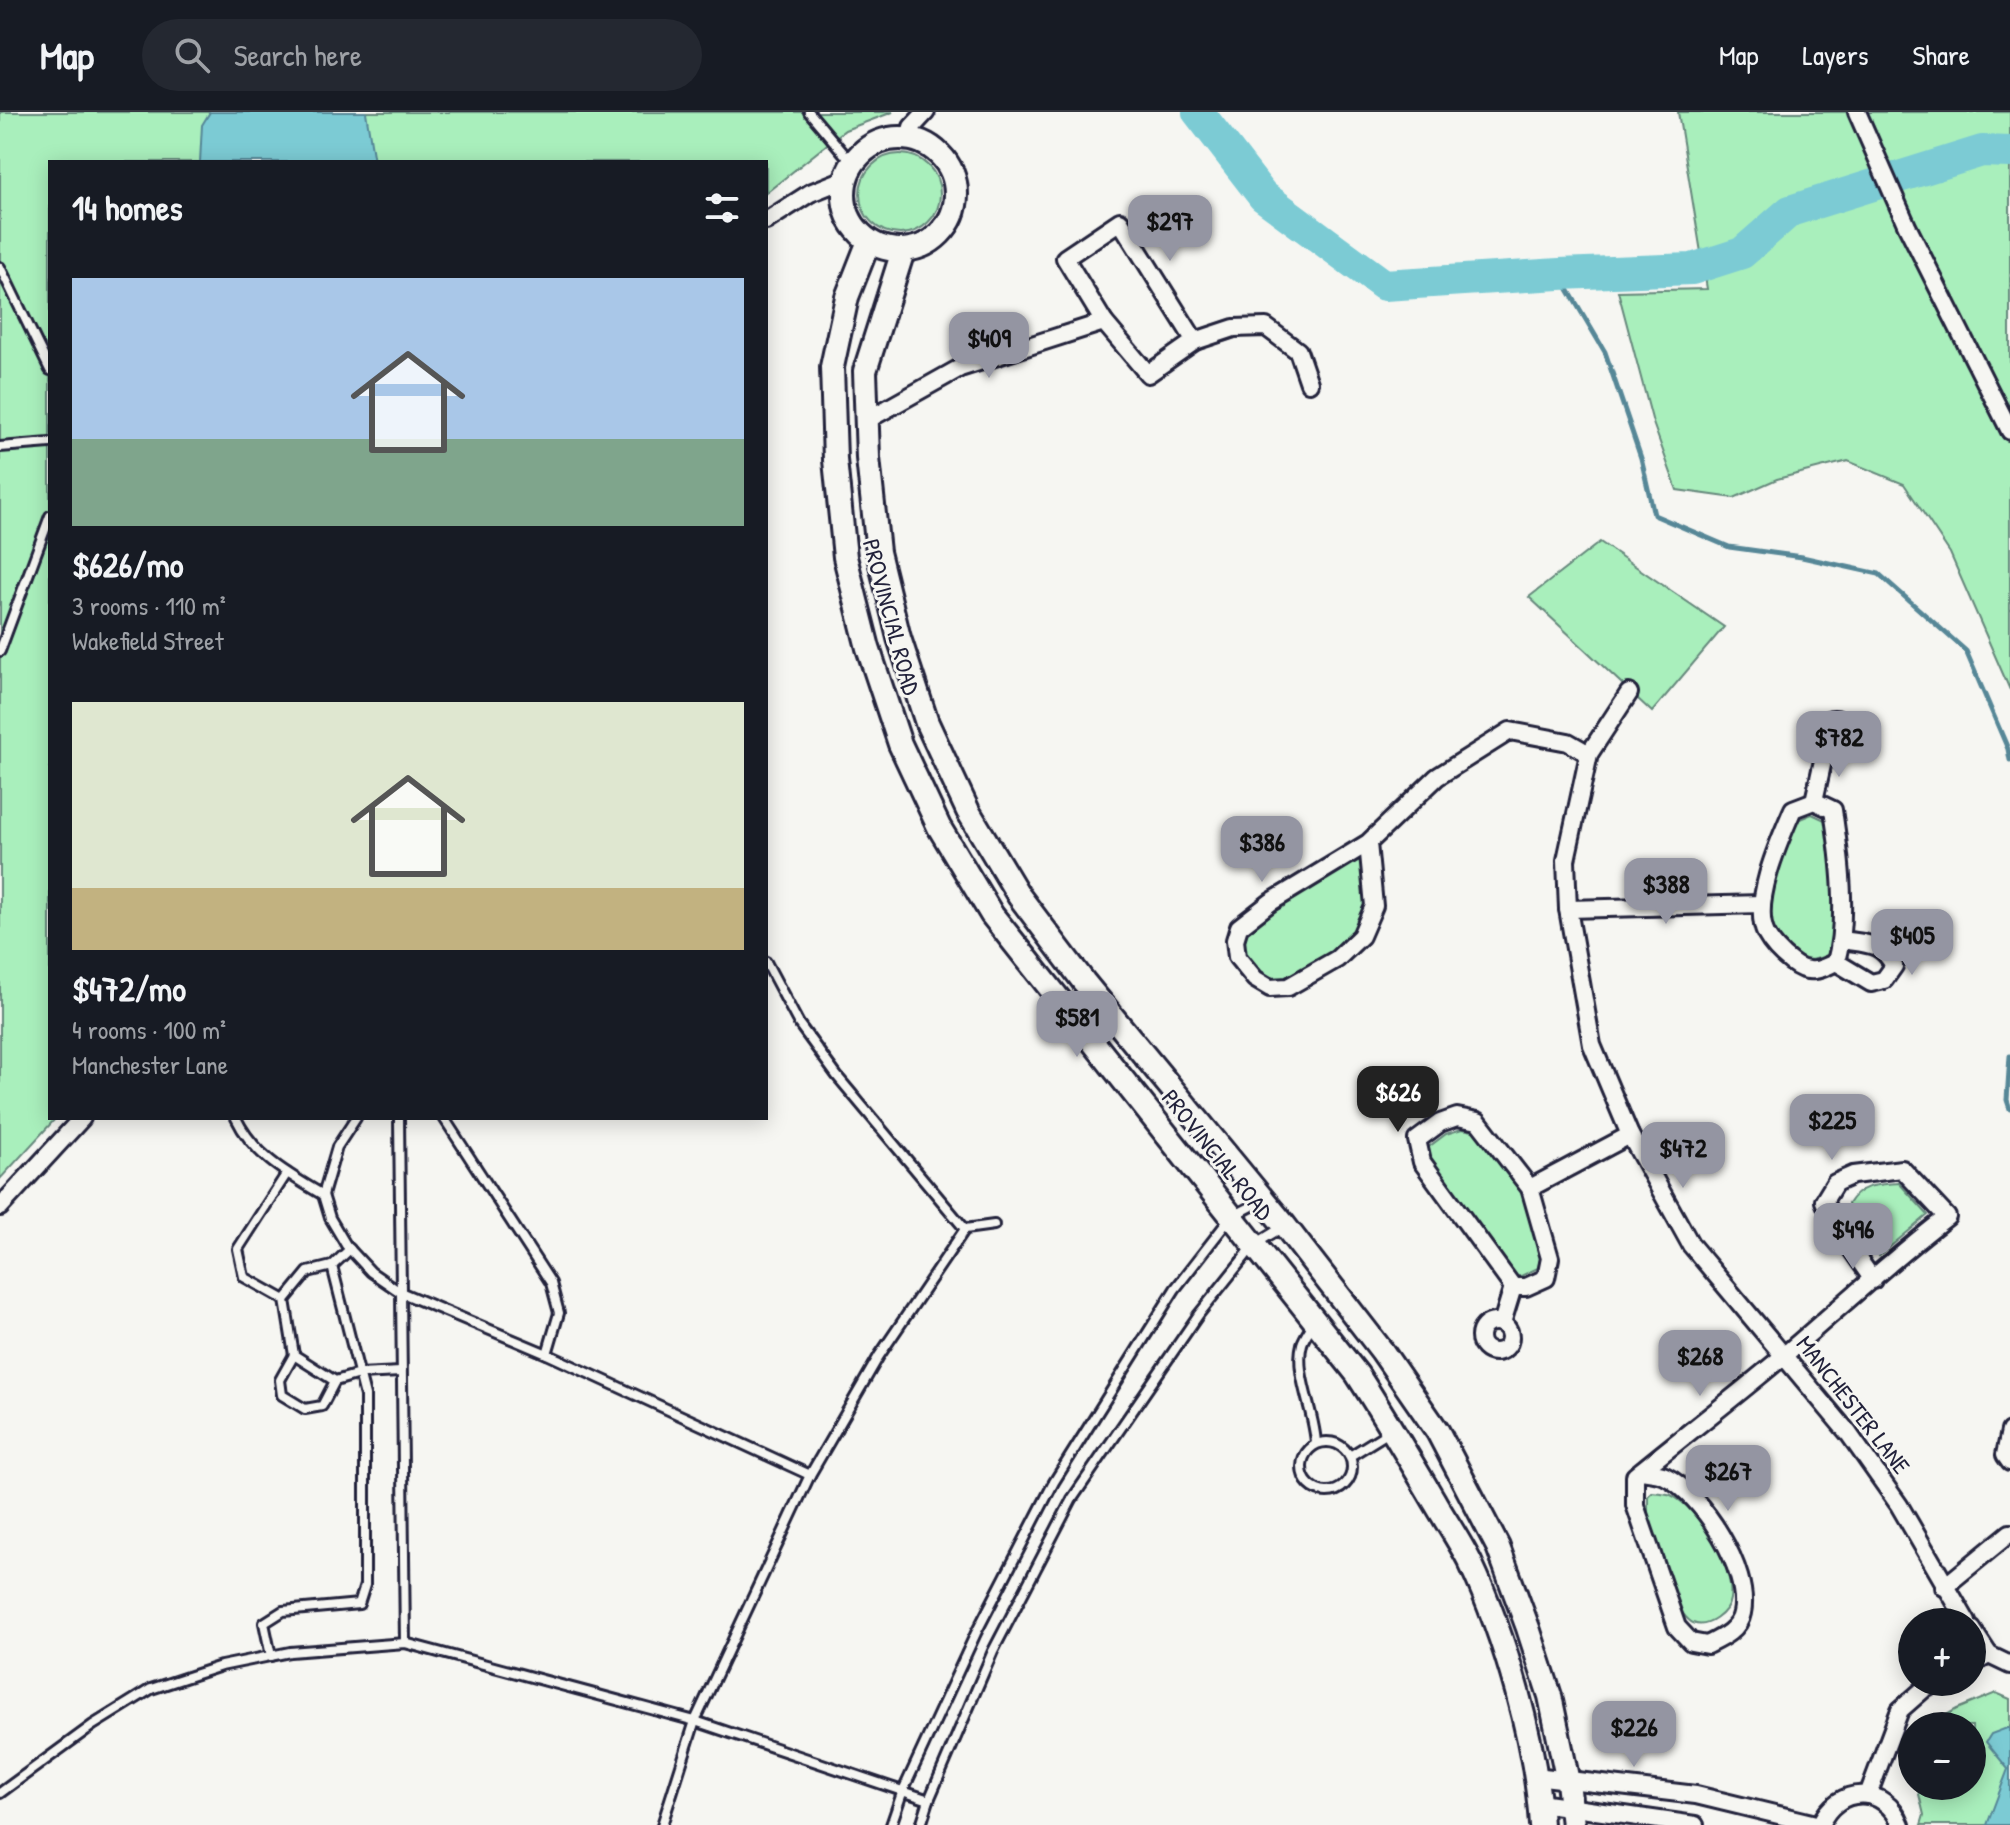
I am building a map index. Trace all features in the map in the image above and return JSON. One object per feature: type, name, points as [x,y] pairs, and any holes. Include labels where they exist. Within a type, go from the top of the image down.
[{"type":"street","points":[[909,138],[912,127],[926,112]]},
{"type":"street","points":[[1857,112],[1907,226],[2010,431]]},
{"type":"street","points":[[909,138],[925,143],[949,165],[957,197],[946,228],[934,240],[903,251],[885,249],[855,229],[847,214],[844,196],[849,171],[863,151],[876,142],[909,138]]},
{"type":"street","points":[[768,220],[849,171]]},
{"type":"street","points":[[1195,341],[1120,221],[1065,258],[1104,322],[1148,374],[1195,341],[1234,328],[1266,327],[1298,351],[1309,383]]},
{"type":"street","name":"PROVINCIAL ROAD","points":[[869,241],[847,297],[832,367],[835,460],[845,557],[868,648],[900,744],[939,827],[992,915],[1357,1374],[1393,1429],[1470,1562],[1499,1636],[1519,1705],[1540,1814]]},
{"type":"street","name":"PROVINCIAL ROAD","points":[[903,251],[865,371],[868,458],[878,552],[899,638],[927,723],[968,811],[1019,896],[1084,982],[1285,1226],[1382,1351],[1438,1432],[1498,1547],[1550,1696],[1573,1817]]},
{"type":"street","points":[[867,420],[960,368],[1104,322]]},
{"type":"street","name":"MANCHESTER LANE","points":[[1629,693],[1589,754],[1566,860],[1568,909],[1592,1045],[1630,1135],[1691,1245],[1849,1434],[1899,1505],[1958,1608]]},
{"type":"street","points":[[1368,843],[1374,906],[1361,936],[1337,959],[1288,987],[1270,988],[1255,979],[1237,957],[1235,940],[1239,927],[1271,902],[1368,843],[1437,777],[1510,731],[1568,742],[1589,754]]},
{"type":"street","points":[[1814,801],[1826,747]]},
{"type":"street","points":[[911,766],[940,751]]},
{"type":"street","points":[[1814,801],[1833,810],[1842,940],[1836,962],[1818,972],[1799,969],[1782,955],[1765,932],[1762,904],[1778,842],[1793,809],[1814,801]]},
{"type":"street","points":[[1568,909],[1762,904]]},
{"type":"street","points":[[1836,962],[1871,983],[1884,980],[1894,966],[1887,952],[1874,946],[1842,940]]},
{"type":"street","points":[[1457,1117],[1478,1121],[1530,1188],[1550,1258],[1546,1278],[1526,1287],[1513,1287],[1422,1162],[1417,1140],[1440,1123],[1457,1117]]},
{"type":"street","points":[[0,1207],[80,1120]]},
{"type":"street","points":[[1530,1188],[1630,1135]]},
{"type":"street","points":[[1641,1471],[1665,1476],[1691,1496],[1727,1544],[1741,1579],[1743,1614],[1730,1634],[1707,1645],[1691,1642],[1677,1627],[1635,1505],[1635,1476],[1641,1471],[1784,1356],[1947,1217],[1902,1169],[1844,1179],[1835,1183],[1824,1201],[1834,1224],[1873,1280]]},
{"type":"street","points":[[1502,1323],[1513,1287]]},
{"type":"street","points":[[2010,1431],[2005,1455],[2010,1462]]},
{"type":"street","points":[[1944,1587],[2010,1533]]},
{"type":"street","points":[[1986,1650],[2010,1665]]},
{"type":"street","points":[[1868,1795],[1900,1710],[1916,1696]]},
{"type":"street","points":[[1535,1776],[1696,1795],[1820,1825],[1830,1807],[1839,1800],[1848,1796],[1868,1795],[1888,1805],[1901,1825]]},
{"type":"street","points":[[1540,1814],[1695,1825]]},
{"type":"lane","points":[[809,112],[849,171]]},
{"type":"lane","points":[[0,267],[48,366]]},
{"type":"lane","points":[[0,447],[48,443]]},
{"type":"lane","points":[[0,651],[48,521]]},
{"type":"lane","points":[[768,966],[799,1024],[837,1076],[965,1229]]},
{"type":"lane","points":[[237,1120],[246,1139],[287,1173],[323,1195]]},
{"type":"lane","points":[[355,1120],[337,1147],[323,1195],[330,1218],[350,1249],[371,1272],[400,1292],[547,1354],[810,1475]]},
{"type":"lane","points":[[399,1120],[405,1643]]},
{"type":"lane","points":[[445,1120],[551,1283],[559,1313],[547,1354]]},
{"type":"lane","points":[[285,1300],[244,1277],[238,1249],[287,1173]]},
{"type":"lane","points":[[891,1825],[902,1793],[976,1633],[1054,1482],[1175,1289],[1231,1217],[1263,1201]]},
{"type":"lane","points":[[662,1825],[695,1721],[810,1475],[879,1356],[965,1229],[994,1225]]},
{"type":"lane","points":[[921,1825],[993,1651],[1072,1499],[1199,1314],[1255,1244],[1285,1226]]},
{"type":"lane","points":[[350,1249],[332,1266],[308,1272],[285,1300],[294,1355],[280,1380],[282,1395],[305,1409],[322,1406],[335,1381],[359,1374],[401,1372]]},
{"type":"lane","points":[[271,1656],[264,1623],[283,1611],[359,1604],[365,1585],[365,1396],[332,1266]]},
{"type":"lane","points":[[1315,1321],[1302,1344],[1302,1368],[1316,1423],[1316,1444]]},
{"type":"lane","points":[[294,1355],[335,1381]]},
{"type":"lane","points":[[1350,1456],[1393,1429]]},
{"type":"lane","points":[[1323,1441],[1339,1444],[1350,1456],[1352,1465],[1348,1481],[1335,1492],[1318,1491],[1305,1481],[1302,1473],[1304,1456],[1316,1444],[1323,1441]]},
{"type":"lane","points":[[0,1793],[93,1725],[151,1689],[221,1666],[290,1652],[405,1643],[695,1721],[929,1800]]},
{"type":"green space","points":[[0,112],[893,112],[845,130],[768,191],[768,160],[48,160],[48,1120],[54,1120],[0,1179]]},
{"type":"green space","points":[[1678,112],[2010,112],[2010,690],[1950,553],[1904,484],[1848,461],[1777,479],[1734,498],[1677,490],[1653,423],[1618,291],[1707,289]]},
{"type":"green space","points":[[900,154],[915,157],[928,166],[937,179],[940,194],[937,209],[928,222],[915,231],[900,234],[885,231],[872,222],[863,209],[860,194],[863,179],[872,166],[885,157]]},
{"type":"green space","points":[[1600,542],[1724,627],[1652,712],[1529,597]]},
{"type":"green space","points":[[1812,814],[1829,822],[1837,933],[1831,953],[1811,960],[1797,956],[1779,938],[1769,906],[1775,872],[1795,821]]},
{"type":"green space","points":[[1368,843],[1374,906],[1337,959],[1270,988],[1237,957],[1239,927]]},
{"type":"green space","points":[[1462,1129],[1479,1132],[1524,1190],[1542,1250],[1538,1268],[1521,1276],[1510,1276],[1431,1168],[1426,1149],[1446,1134]]},
{"type":"green space","points":[[1899,1183],[1928,1215],[1879,1256],[1854,1220],[1848,1204],[1864,1189]]},
{"type":"green space","points":[[1652,1492],[1671,1495],[1682,1502],[1704,1526],[1721,1556],[1727,1571],[1730,1599],[1725,1610],[1711,1622],[1693,1623],[1680,1610],[1648,1518],[1648,1496]]},
{"type":"green space","points":[[1996,1693],[2010,1699],[2010,1825],[1921,1825],[1924,1815],[1920,1800],[1986,1800],[1986,1712],[1952,1712]]},
{"type":"water","points":[[210,112],[366,112],[374,160],[200,160],[202,125]]},
{"type":"water","points":[[2010,1728],[2010,1825],[1987,1825],[2008,1769],[1986,1742],[1991,1734]]},
{"type":"waterway","points":[[1198,112],[1263,196],[1384,285],[1692,269],[1742,253],[1790,211],[1982,151],[2010,152]]},
{"type":"waterway","points":[[1559,274],[1605,352],[1641,458],[1654,515],[1729,547],[1802,557],[1879,574],[1966,651],[2010,760]]},
{"type":"waterway","points":[[2010,1056],[2007,1100],[2010,1109]]}]
